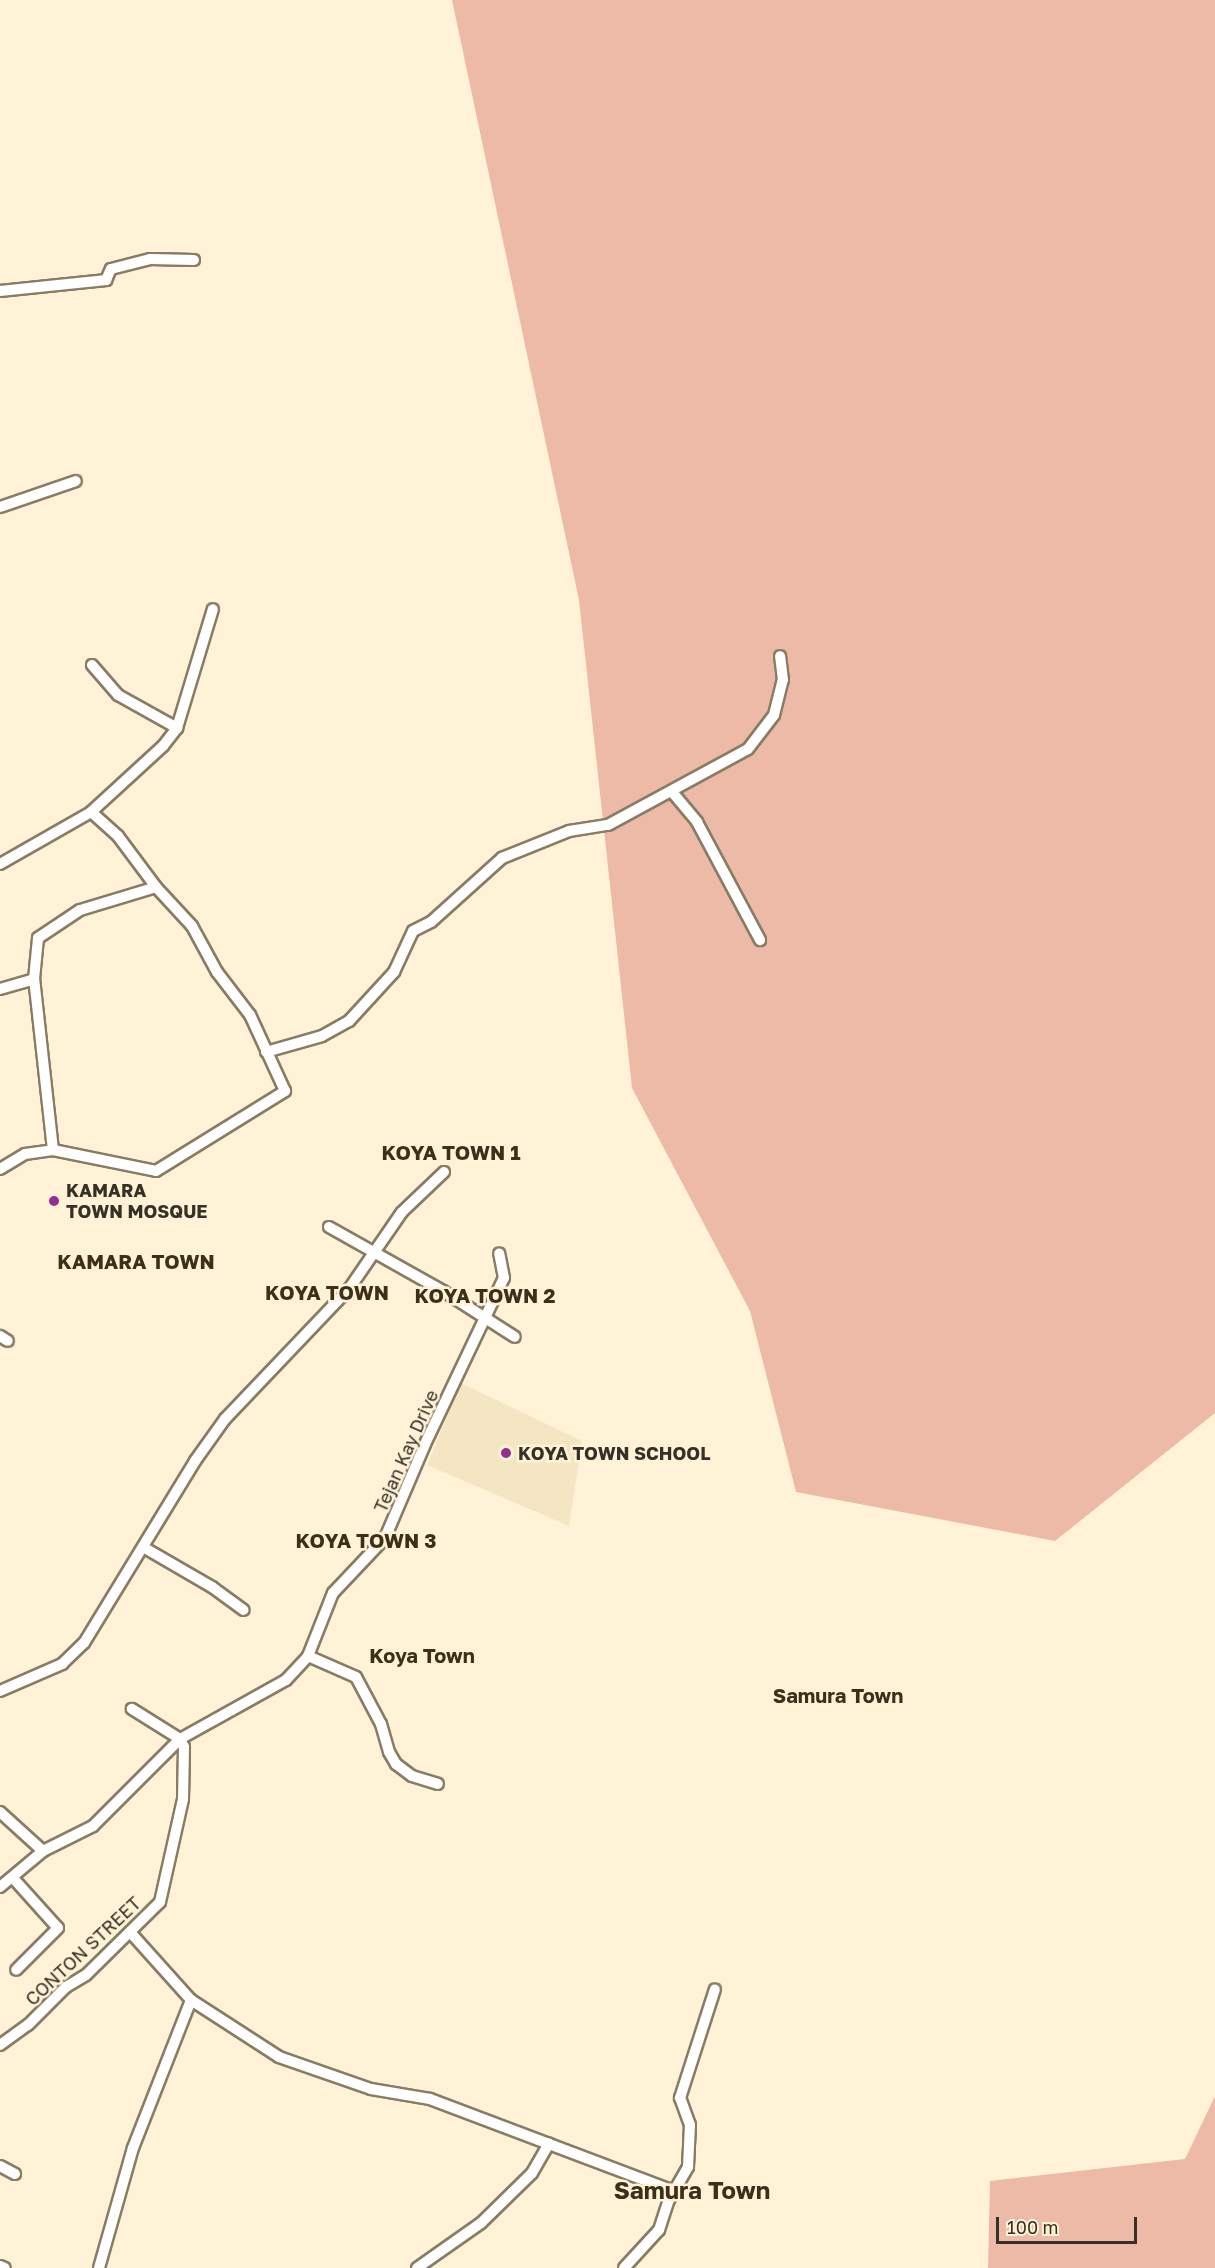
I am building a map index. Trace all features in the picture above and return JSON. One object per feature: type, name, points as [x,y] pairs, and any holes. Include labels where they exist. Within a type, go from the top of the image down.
[{"type":"street","points":[[0,291],[106,280],[111,269],[150,259],[194,260]]},
{"type":"street","points":[[0,507],[76,481]]},
{"type":"street","points":[[0,864],[91,812],[177,728],[213,609]]},
{"type":"street","points":[[266,1052],[322,1036],[349,1021],[394,972],[413,931],[432,922],[502,858],[569,831],[608,825],[673,793],[748,749],[774,715],[783,680],[780,656]]},
{"type":"street","points":[[92,665],[118,695],[177,728]]},
{"type":"street","points":[[673,793],[697,822],[760,940]]},
{"type":"street","points":[[0,1169],[25,1154],[52,1150],[156,1171],[285,1091],[250,1016],[218,972],[192,926],[156,887],[118,836],[91,812]]},
{"type":"street","points":[[52,1150],[34,979],[38,938],[80,910],[156,887]]},
{"type":"street","points":[[0,989],[34,979]]},
{"type":"street","points":[[0,1691],[62,1664],[84,1643],[225,1419],[349,1289],[402,1212],[444,1172]]},
{"type":"street","points":[[329,1227],[443,1291],[515,1337]]},
{"type":"street","name":"Tejan Kay Drive","points":[[0,1887],[43,1851],[93,1826],[180,1739],[286,1680],[308,1656],[333,1593],[385,1538],[424,1444],[486,1320],[504,1278],[499,1252]]},
{"type":"street","points":[[143,1547],[212,1587],[244,1610]]},
{"type":"street","points":[[308,1656],[356,1677],[381,1724],[389,1752],[396,1764],[412,1776],[438,1784]]},
{"type":"street","points":[[132,1709],[180,1739]]},
{"type":"street","name":"CONTON STREET","points":[[0,2046],[66,1987],[86,1975],[160,1902],[183,1799],[184,1747],[180,1739]]},
{"type":"street","points":[[0,1812],[43,1851]]},
{"type":"street","points":[[13,1878],[58,1928],[16,1970]]},
{"type":"street","points":[[130,1932],[191,2000],[279,2057],[370,2089],[430,2099],[674,2191]]},
{"type":"street","points":[[624,2268],[659,2230],[674,2191],[688,2167],[690,2125],[680,2098],[715,1989]]},
{"type":"street","points":[[99,2268],[133,2148],[191,2000]]},
{"type":"street","points":[[417,2268],[481,2223],[532,2173],[549,2144]]},
{"type":"street","points":[[0,2166],[15,2174]]},
{"type":"street","points":[[0,2266],[5,2268]]},
{"type":"shaded area","points":[[452,0],[1215,0],[1215,1413],[1055,1541],[796,1492],[750,1311],[632,1088],[579,600]]},
{"type":"shaded area","name":"KOYA TOWN SCHOOL","points":[[461,1383],[582,1441],[569,1526],[427,1465]]},
{"type":"shaded area","points":[[1215,2096],[1215,2268],[988,2268],[990,2181],[1185,2159]]},
{"type":"place","name":"KAMARA TOWN MOSQUE","points":[[54,1201]]},
{"type":"place","name":"KOYA TOWN SCHOOL","points":[[506,1453]]},
{"type":"district","name":"KOYA TOWN 1","points":[[451,1152]]},
{"type":"district","name":"KAMARA TOWN","points":[[136,1261]]},
{"type":"district","name":"KOYA TOWN","points":[[327,1292]]},
{"type":"district","name":"KOYA TOWN 2","points":[[485,1295]]},
{"type":"district","name":"KOYA TOWN 3","points":[[366,1540]]},
{"type":"district","name":"Koya Town","points":[[422,1655]]},
{"type":"district","name":"Samura Town","points":[[838,1695]]},
{"type":"district","name":"Samura Town","points":[[692,2190]]}]
